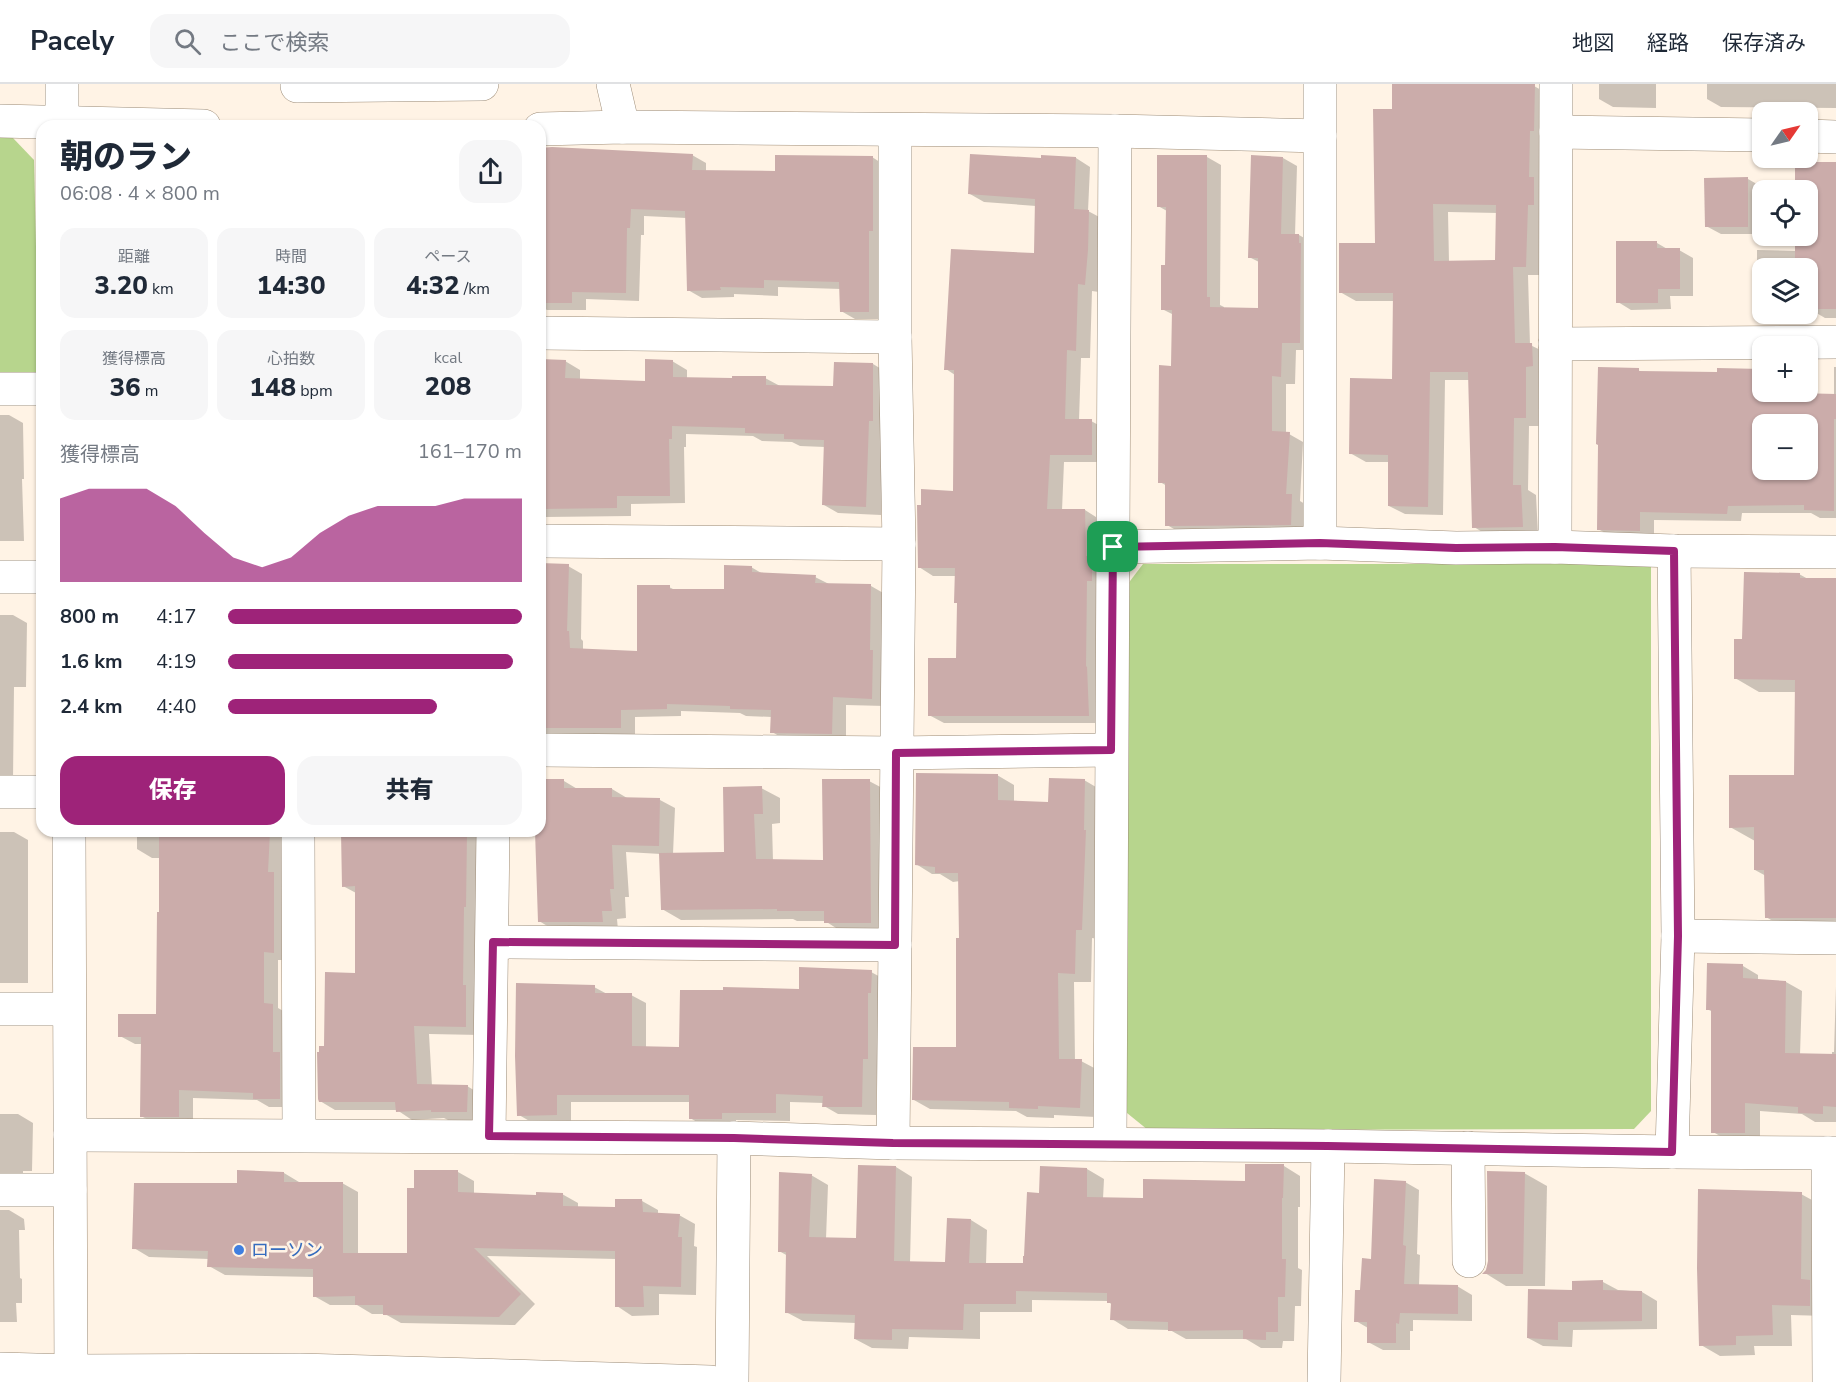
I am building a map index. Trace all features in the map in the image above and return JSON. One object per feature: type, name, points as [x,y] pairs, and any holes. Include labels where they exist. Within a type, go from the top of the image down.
[{"type":"street","points":[[62,84],[62,120]]},
{"type":"street","points":[[297,84],[297,86],[482,84]]},
{"type":"street","points":[[613,84],[623,127]]},
{"type":"street","points":[[1320,84],[1320,543]]},
{"type":"street","points":[[1555,547],[1556,84]]},
{"type":"street","points":[[0,121],[36,123]]},
{"type":"street","points":[[546,129],[623,127],[1115,130],[1320,135]]},
{"type":"street","points":[[893,1143],[899,544],[895,337],[895,130]]},
{"type":"street","points":[[1110,1144],[1115,130]]},
{"type":"street","points":[[1556,132],[1752,135]]},
{"type":"street","points":[[1818,136],[1836,136]]},
{"type":"street","points":[[546,333],[895,337]]},
{"type":"street","points":[[1555,344],[1836,342]]},
{"type":"street","points":[[0,389],[36,389]]},
{"type":"street","points":[[546,541],[899,544]]},
{"type":"street","points":[[1113,547],[1320,543],[1456,548],[1555,547],[1674,551],[1836,552]]},
{"type":"street","points":[[1672,1152],[1678,936],[1674,551]]},
{"type":"street","points":[[0,577],[36,577]]},
{"type":"street","points":[[546,750],[896,753],[1111,750]]},
{"type":"street","points":[[0,792],[36,792]]},
{"type":"street","points":[[69,837],[72,1376]]},
{"type":"street","points":[[298,837],[299,1135]]},
{"type":"street","points":[[489,1136],[494,837]]},
{"type":"street","points":[[1678,936],[1836,938]]},
{"type":"street","points":[[493,942],[895,945]]},
{"type":"street","points":[[0,1009],[69,1009]]},
{"type":"street","points":[[70,1135],[734,1138],[893,1143],[1832,1153],[1829,1382]]},
{"type":"street","points":[[732,1382],[734,1138]]},
{"type":"street","points":[[1324,1382],[1328,1146]]},
{"type":"street","points":[[1468,1148],[1469,1261]]},
{"type":"street","points":[[0,1190],[70,1190]]},
{"type":"street","points":[[0,1369],[72,1376],[300,1376],[711,1382]]},
{"type":"green space","points":[[0,137],[12,137],[34,160],[36,376],[0,376]]},
{"type":"green space","points":[[1143,564],[1651,564],[1651,1111],[1634,1129],[1148,1130],[1127,1113],[1127,585]]},
{"type":"building","points":[[1392,84],[1535,84],[1534,131],[1530,131],[1529,177],[1534,177],[1534,205],[1528,205],[1526,267],[1513,267],[1515,343],[1532,343],[1533,366],[1526,367],[1526,418],[1514,418],[1513,485],[1521,485],[1523,527],[1472,528],[1468,372],[1430,372],[1428,507],[1388,506],[1388,455],[1349,454],[1350,378],[1392,379],[1393,293],[1339,293],[1339,243],[1375,243],[1373,109],[1392,109]],"holes":[[[1433,204],[1496,205],[1495,260],[1434,261]]]},
{"type":"building","points":[[546,148],[693,154],[692,170],[775,171],[775,155],[873,156],[873,231],[869,231],[869,312],[840,312],[839,282],[764,280],[764,288],[720,287],[721,290],[687,291],[685,211],[631,209],[630,228],[627,228],[626,293],[572,292],[572,303],[546,303]]},
{"type":"building","points":[[970,154],[1041,158],[1041,155],[1076,157],[1074,209],[1089,210],[1085,285],[1078,284],[1076,351],[1067,350],[1065,419],[1092,419],[1092,455],[1050,455],[1047,509],[1085,509],[1086,556],[1092,556],[1092,581],[1087,581],[1086,667],[1089,716],[928,716],[928,658],[956,658],[955,568],[918,568],[917,505],[921,505],[921,489],[953,491],[954,370],[944,370],[951,249],[1034,253],[1035,199],[968,194]]},
{"type":"building","points":[[1157,155],[1207,155],[1207,297],[1210,297],[1210,307],[1258,308],[1258,258],[1248,258],[1251,155],[1283,157],[1281,234],[1299,234],[1299,243],[1301,243],[1300,343],[1282,343],[1281,377],[1272,376],[1272,431],[1290,432],[1286,494],[1292,494],[1291,525],[1165,526],[1165,483],[1158,483],[1159,365],[1171,366],[1172,310],[1161,310],[1161,265],[1165,265],[1166,207],[1157,207]]},
{"type":"building","points":[[1818,162],[1836,162],[1836,309],[1818,309],[1818,258],[1795,258],[1795,246],[1818,246],[1818,180],[1795,180],[1795,168],[1818,168]]},
{"type":"building","points":[[1748,177],[1748,227],[1705,227],[1704,178]]},
{"type":"building","points":[[1616,241],[1657,241],[1657,248],[1680,248],[1680,289],[1658,289],[1658,303],[1616,303]]},
{"type":"building","points":[[546,359],[566,360],[565,378],[645,381],[645,359],[673,360],[673,377],[766,376],[766,385],[833,386],[834,362],[873,363],[873,421],[869,421],[866,507],[822,505],[824,440],[784,439],[784,434],[745,433],[745,428],[672,426],[672,439],[669,439],[670,496],[617,496],[617,508],[546,509]]},
{"type":"building","points":[[1598,367],[1639,368],[1639,371],[1717,372],[1717,368],[1752,369],[1752,402],[1818,402],[1818,394],[1836,394],[1834,511],[1804,510],[1804,505],[1728,506],[1727,514],[1640,512],[1640,531],[1597,530],[1598,445],[1596,444]]},
{"type":"building","points":[[546,563],[569,564],[567,631],[569,631],[570,648],[637,651],[637,585],[670,585],[670,589],[724,589],[724,565],[752,566],[752,572],[816,575],[815,583],[871,584],[872,699],[833,697],[832,734],[770,733],[771,710],[667,704],[667,709],[621,710],[621,728],[546,728]]},
{"type":"building","points":[[1744,572],[1800,573],[1800,578],[1836,578],[1836,918],[1765,918],[1764,870],[1754,870],[1754,827],[1729,828],[1729,775],[1794,775],[1795,680],[1734,679],[1734,639],[1742,639]]},
{"type":"building","points":[[916,773],[998,774],[998,800],[1048,802],[1049,778],[1085,779],[1084,830],[1086,830],[1082,930],[1076,930],[1075,974],[1058,973],[1059,1059],[1082,1059],[1080,1108],[1038,1106],[1038,1109],[1009,1108],[1009,1102],[912,1100],[913,1047],[956,1047],[956,938],[959,938],[958,873],[935,873],[935,867],[915,865]]},
{"type":"building","points":[[546,779],[564,779],[564,788],[612,788],[612,797],[660,798],[659,846],[612,845],[614,889],[610,889],[612,911],[602,911],[603,922],[538,922],[535,837],[546,837]]},
{"type":"building","points":[[822,779],[870,779],[871,923],[824,923],[824,911],[661,910],[659,853],[724,852],[723,787],[762,786],[763,814],[754,814],[756,859],[823,860]]},
{"type":"building","points":[[159,837],[270,837],[268,872],[274,872],[274,953],[264,952],[264,1003],[273,1004],[273,1052],[280,1052],[280,1099],[253,1099],[253,1093],[179,1090],[179,1117],[140,1117],[141,1037],[118,1037],[118,1014],[156,1014],[157,912],[159,912]]},
{"type":"building","points":[[341,837],[467,837],[463,985],[466,985],[466,1027],[414,1026],[417,1084],[468,1085],[467,1112],[431,1112],[431,1110],[396,1112],[395,1102],[319,1102],[317,1052],[319,1052],[319,1046],[324,1046],[325,972],[355,973],[355,886],[342,887]]},
{"type":"building","points":[[1707,963],[1743,964],[1743,978],[1786,981],[1785,1053],[1836,1054],[1836,1107],[1823,1106],[1823,1114],[1798,1113],[1798,1107],[1745,1103],[1745,1133],[1711,1133],[1711,1010],[1706,1010]]},
{"type":"building","points":[[799,967],[872,970],[871,993],[868,993],[868,1059],[863,1059],[862,1107],[822,1107],[823,1096],[776,1094],[776,1113],[722,1113],[722,1119],[689,1119],[689,1095],[557,1095],[557,1115],[517,1116],[516,983],[595,985],[595,993],[632,993],[632,1046],[679,1047],[680,990],[723,990],[723,987],[799,989]]},
{"type":"building","points":[[1245,1164],[1284,1164],[1282,1259],[1286,1259],[1285,1297],[1278,1297],[1278,1332],[1266,1332],[1266,1340],[1243,1339],[1243,1330],[1168,1331],[1168,1322],[1110,1320],[1111,1303],[1107,1303],[1107,1293],[1016,1291],[1016,1304],[964,1304],[963,1330],[892,1329],[892,1340],[854,1339],[855,1315],[785,1313],[786,1252],[778,1252],[779,1172],[812,1174],[809,1237],[856,1238],[858,1165],[896,1166],[894,1261],[945,1262],[947,1218],[971,1219],[969,1263],[1023,1263],[1027,1192],[1039,1193],[1040,1166],[1087,1168],[1087,1197],[1143,1198],[1143,1179],[1245,1181]]},
{"type":"building","points":[[237,1170],[284,1172],[284,1182],[343,1182],[343,1253],[407,1253],[407,1188],[414,1188],[414,1170],[458,1170],[458,1192],[536,1195],[536,1192],[563,1193],[563,1206],[615,1207],[615,1199],[642,1199],[643,1212],[680,1214],[678,1237],[682,1237],[681,1287],[643,1286],[644,1307],[615,1307],[615,1251],[474,1248],[521,1294],[499,1317],[383,1315],[383,1305],[355,1305],[355,1296],[313,1297],[313,1269],[207,1267],[208,1251],[132,1249],[134,1183],[237,1183]]},
{"type":"building","points":[[1487,1171],[1525,1172],[1523,1274],[1482,1274],[1486,1270],[1488,1261]]},
{"type":"building","points":[[1374,1179],[1406,1181],[1404,1284],[1458,1285],[1458,1314],[1400,1313],[1399,1324],[1396,1323],[1396,1343],[1367,1343],[1367,1322],[1354,1322],[1355,1290],[1360,1290],[1362,1258],[1371,1259]]},
{"type":"building","points":[[1698,1189],[1802,1192],[1801,1279],[1810,1280],[1810,1306],[1772,1305],[1773,1335],[1736,1336],[1736,1345],[1699,1346]]},
{"type":"building","points":[[1603,1280],[1603,1290],[1642,1291],[1642,1321],[1558,1322],[1558,1340],[1527,1338],[1528,1289],[1572,1290],[1572,1281]]},
{"type":"place","name":"ローソン","points":[[239,1250]]},
{"type":"route","points":[[1320,543],[1456,548],[1555,547],[1674,551],[1678,936],[1672,1152],[489,1136],[493,942],[895,945],[896,753],[1111,750],[1113,547],[1320,543]]}]
